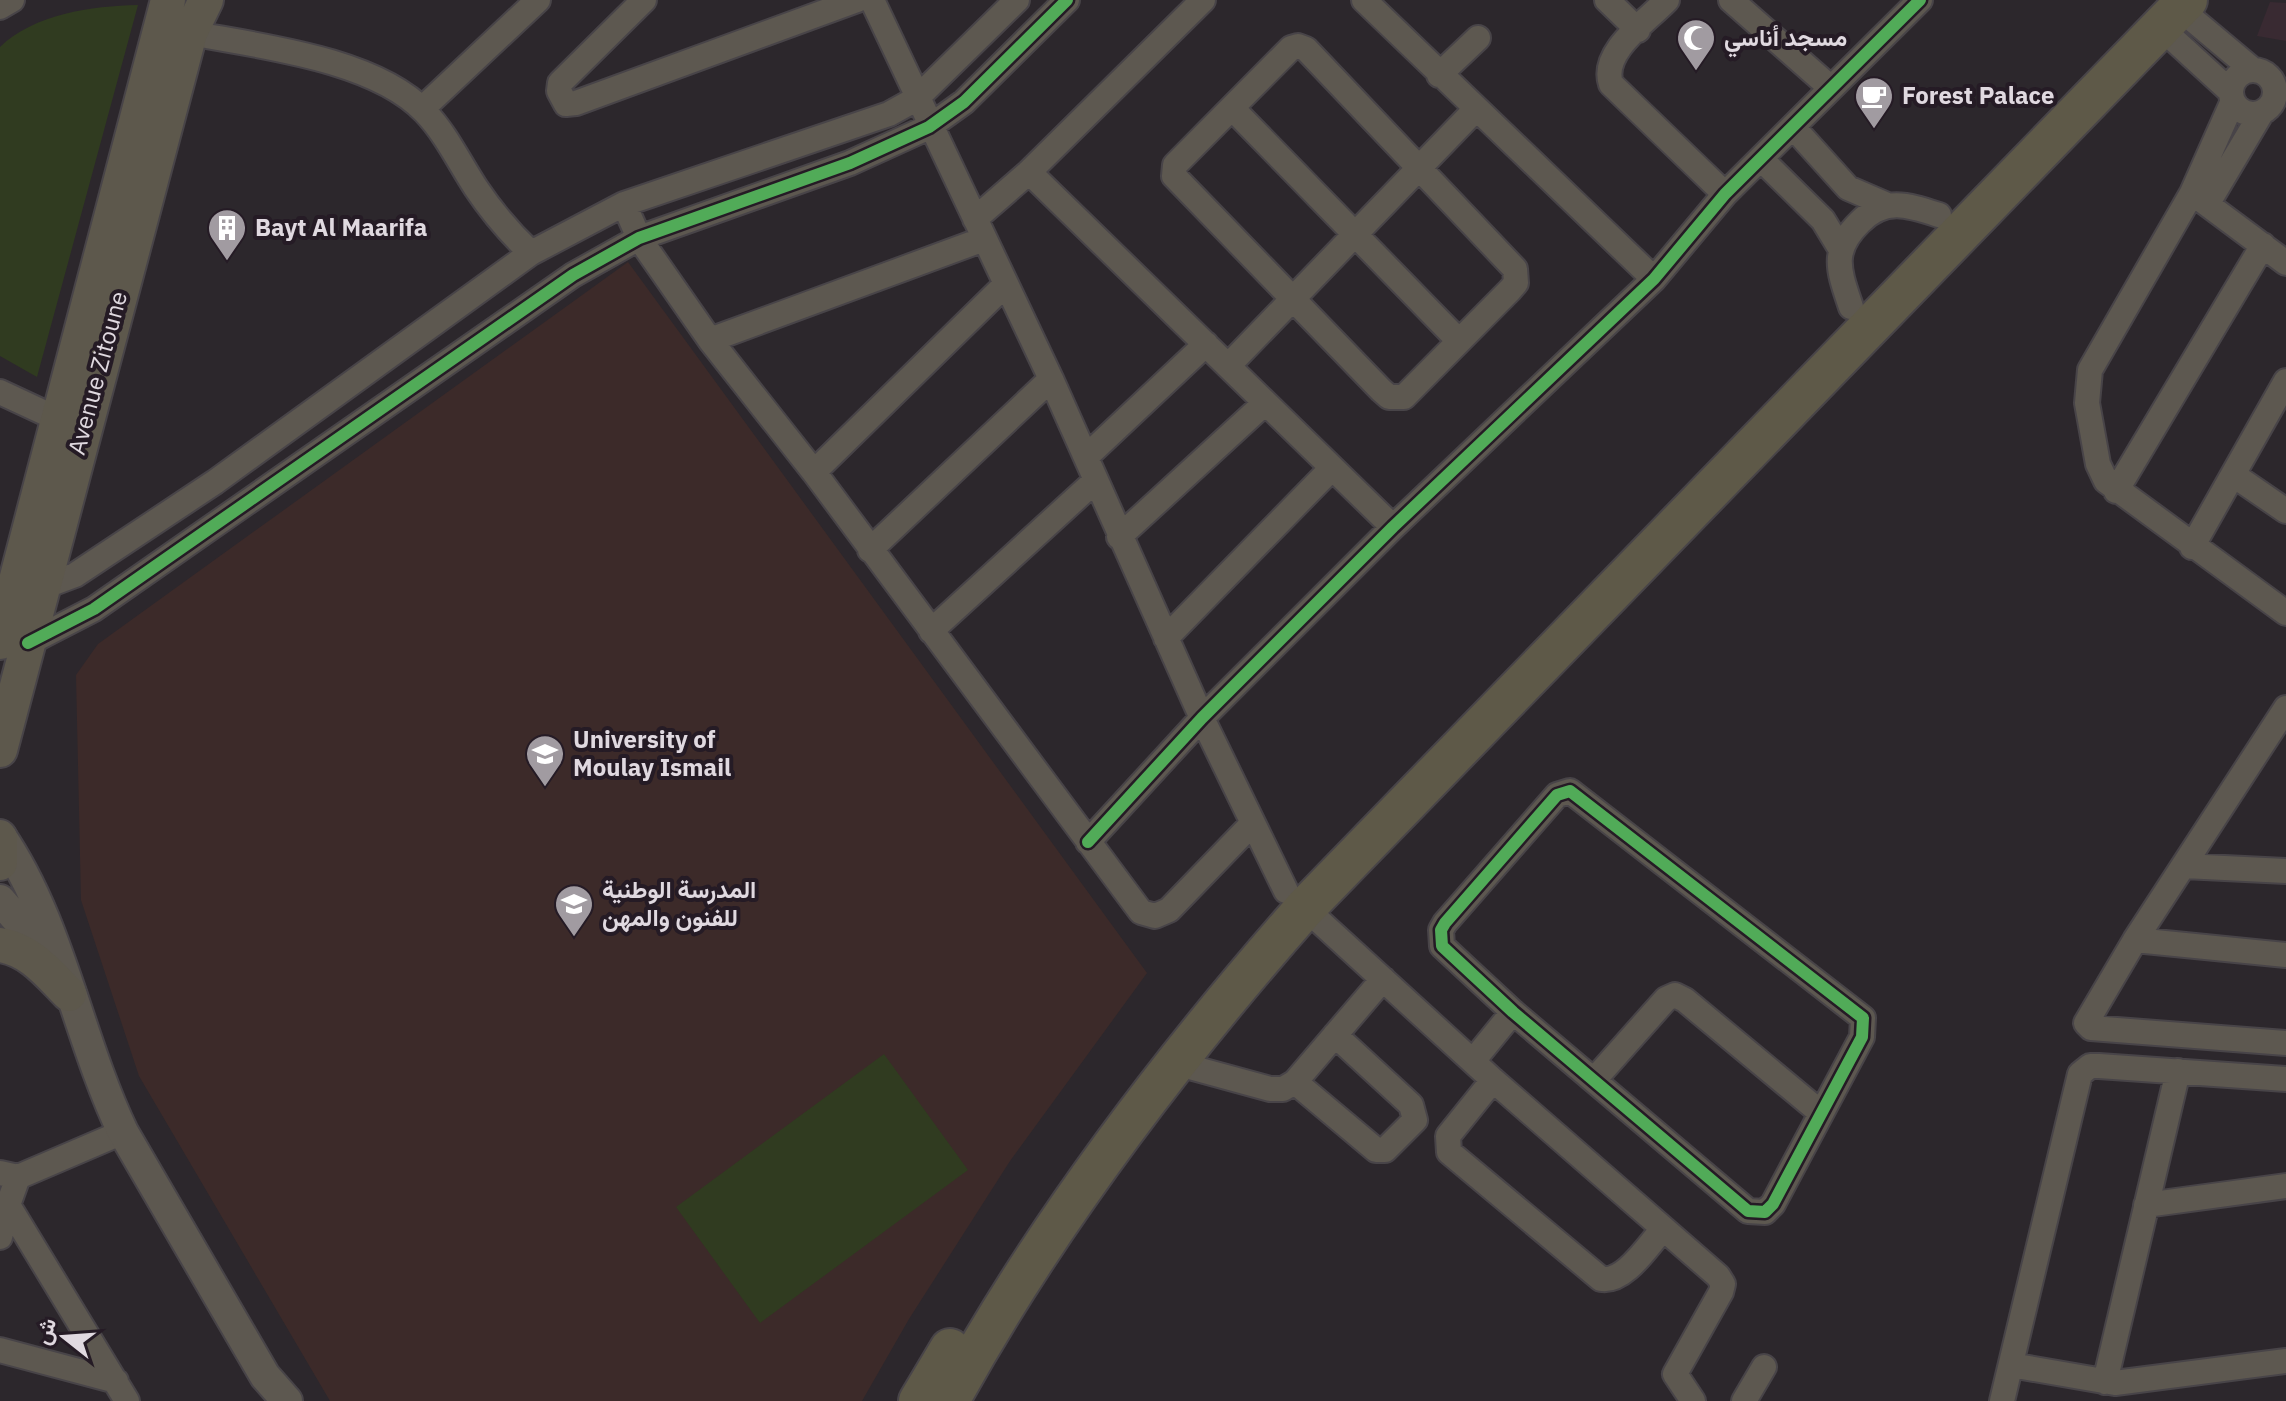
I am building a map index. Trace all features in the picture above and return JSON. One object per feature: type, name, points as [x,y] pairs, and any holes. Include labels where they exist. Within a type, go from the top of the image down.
[{"type":"highway","points":[[919,1401],[1010,1252],[1154,1051],[1939,215],[2170,9]]},
{"type":"highway","points":[[949,1401],[1029,1268],[1295,900],[2170,9]]},
{"type":"main road","name":"Avenue Zitoune","points":[[0,750],[21,575],[168,0]]},
{"type":"main road","name":"Avenue Zitoune","points":[[21,575],[190,33],[206,0]]},
{"type":"main road","points":[[0,836],[0,863]]},
{"type":"main road","points":[[0,945],[36,960],[65,982]]},
{"type":"street","points":[[0,7],[12,0]]},
{"type":"street","points":[[422,109],[538,0]]},
{"type":"street","points":[[644,0],[560,83],[559,91],[566,104],[576,103],[857,0]]},
{"type":"street","points":[[872,0],[929,127],[1051,379],[1202,718],[1252,824],[1295,900],[1493,1080],[1718,1276],[1723,1284],[1675,1374],[1693,1401]]},
{"type":"street","points":[[21,575],[75,575],[215,482],[531,253],[624,204],[852,127],[916,99],[1017,0]]},
{"type":"street","points":[[14,643],[94,609],[573,275],[639,238],[850,163],[929,127],[964,102],[1067,0]]},
{"type":"street","points":[[710,340],[979,229],[1029,172],[1203,0]]},
{"type":"street","points":[[1364,0],[1654,279]]},
{"type":"street","points":[[1607,0],[1638,30]]},
{"type":"street","points":[[1666,0],[1613,56],[1608,66],[1611,84],[1725,194]]},
{"type":"street","points":[[1731,0],[1831,88]]},
{"type":"street","points":[[1088,842],[1202,718],[1393,527],[1654,279],[1725,194],[1831,88],[1905,5]]},
{"type":"street","points":[[2170,9],[2273,83],[2272,114],[2200,198],[2095,358],[2087,381],[2098,464],[2116,491],[2286,613]]},
{"type":"street","points":[[2170,9],[2245,112],[2272,114]]},
{"type":"street","points":[[190,33],[267,48],[351,71],[399,93],[422,109],[454,150],[482,196],[531,253]]},
{"type":"street","points":[[1439,75],[1478,38]]},
{"type":"street","points":[[1301,47],[1515,269],[1516,283],[1404,397],[1397,399],[1381,390],[1174,176],[1175,165],[1232,108],[1291,48],[1301,47]]},
{"type":"street","points":[[2200,198],[2237,76],[2257,70],[2286,72]]},
{"type":"street","points":[[1232,108],[1459,341]]},
{"type":"street","points":[[1228,366],[1476,109]]},
{"type":"street","points":[[1793,127],[1848,188],[1885,204],[1910,205],[1939,215]]},
{"type":"street","points":[[1761,159],[1823,220],[1840,248]]},
{"type":"street","points":[[1029,172],[1393,527]]},
{"type":"street","points":[[2200,198],[2286,263]]},
{"type":"street","points":[[624,204],[639,238],[710,340],[814,472],[1141,912],[1155,916],[1169,910],[1252,824]]},
{"type":"street","points":[[1851,307],[1841,277],[1840,248],[1846,235],[1869,213],[1885,204]]},
{"type":"street","points":[[2116,491],[2263,245]]},
{"type":"street","points":[[814,472],[1006,284]]},
{"type":"street","points":[[1086,457],[1206,344]]},
{"type":"street","points":[[870,550],[1051,379]]},
{"type":"street","points":[[2192,547],[2235,476],[2286,381]]},
{"type":"street","points":[[0,392],[60,420]]},
{"type":"street","points":[[1119,537],[1265,403]]},
{"type":"street","points":[[1166,638],[1332,468]]},
{"type":"street","points":[[2235,476],[2286,511]]},
{"type":"street","points":[[931,631],[1095,481]]},
{"type":"street","points":[[75,575],[94,609]]},
{"type":"street","points":[[2286,708],[2087,1017],[2088,1027],[2286,1043]]},
{"type":"street","points":[[1570,791],[1863,1018],[1862,1037],[1773,1204],[1765,1212],[1754,1214],[1513,1012],[1442,946],[1441,930],[1557,795],[1570,791]]},
{"type":"street","points":[[0,836],[35,891],[106,1097],[123,1132],[268,1388],[287,1401]]},
{"type":"street","points":[[2184,866],[2286,871]]},
{"type":"street","points":[[0,900],[65,982]]},
{"type":"street","points":[[2135,940],[2286,955]]},
{"type":"street","points":[[1175,1063],[1270,1089],[1283,1089],[1295,1082],[1383,979]]},
{"type":"street","points":[[1594,1080],[1666,999],[1675,995],[1821,1113]]},
{"type":"street","points":[[1473,1061],[1513,1012]]},
{"type":"street","points":[[1295,1082],[1376,1150],[1385,1150],[1415,1120],[1411,1105],[1335,1035]]},
{"type":"street","points":[[2002,1401],[2080,1074],[2099,1066],[2286,1079]]},
{"type":"street","points":[[2105,1382],[2178,1071]]},
{"type":"street","points":[[1493,1080],[1448,1136],[1449,1152],[1601,1279],[1616,1278],[1663,1229]]},
{"type":"street","points":[[0,1237],[8,1205],[9,1175],[123,1132]]},
{"type":"street","points":[[2146,1205],[2286,1186]]},
{"type":"street","points":[[8,1205],[122,1391]]},
{"type":"street","points":[[0,1350],[122,1391]]},
{"type":"street","points":[[2011,1365],[2105,1382],[2286,1361]]},
{"type":"street","points":[[1744,1401],[1764,1367]]},
{"type":"shaded area","points":[[2270,2],[2286,3],[2286,41],[2257,36]]},
{"type":"shaded area","name":"University of Moulay Ismail","points":[[628,262],[1147,973],[1010,1161],[909,1319],[862,1401],[330,1401],[139,1076],[81,900],[76,675],[98,644]]},
{"type":"green space","points":[[138,5],[37,377],[0,356],[0,47],[46,19],[102,7]]},
{"type":"green space","points":[[884,1054],[968,1170],[760,1323],[676,1207]]},
{"type":"cycle path","points":[[28,643],[94,609],[573,275],[639,238],[850,163],[929,127],[964,102],[1067,0]]},
{"type":"cycle path","points":[[1088,842],[1202,718],[1393,527],[1654,279],[1725,194],[1920,0]]},
{"type":"cycle path","points":[[1570,791],[1863,1018],[1862,1037],[1773,1204],[1765,1212],[1748,1211],[1513,1012],[1442,946],[1441,930],[1445,923],[1557,795],[1570,791]]},
{"type":"place","name":"مسجد أناسي","points":[[1696,72]]},
{"type":"place","name":"Forest Palace","points":[[1874,130]]},
{"type":"place","name":"Bayt Al Maarifa","points":[[227,262]]},
{"type":"place","name":"University of Moulay Ismail","points":[[545,788]]},
{"type":"place","name":"المدرسة الوطنية للفنون والمهن","points":[[574,938]]}]
